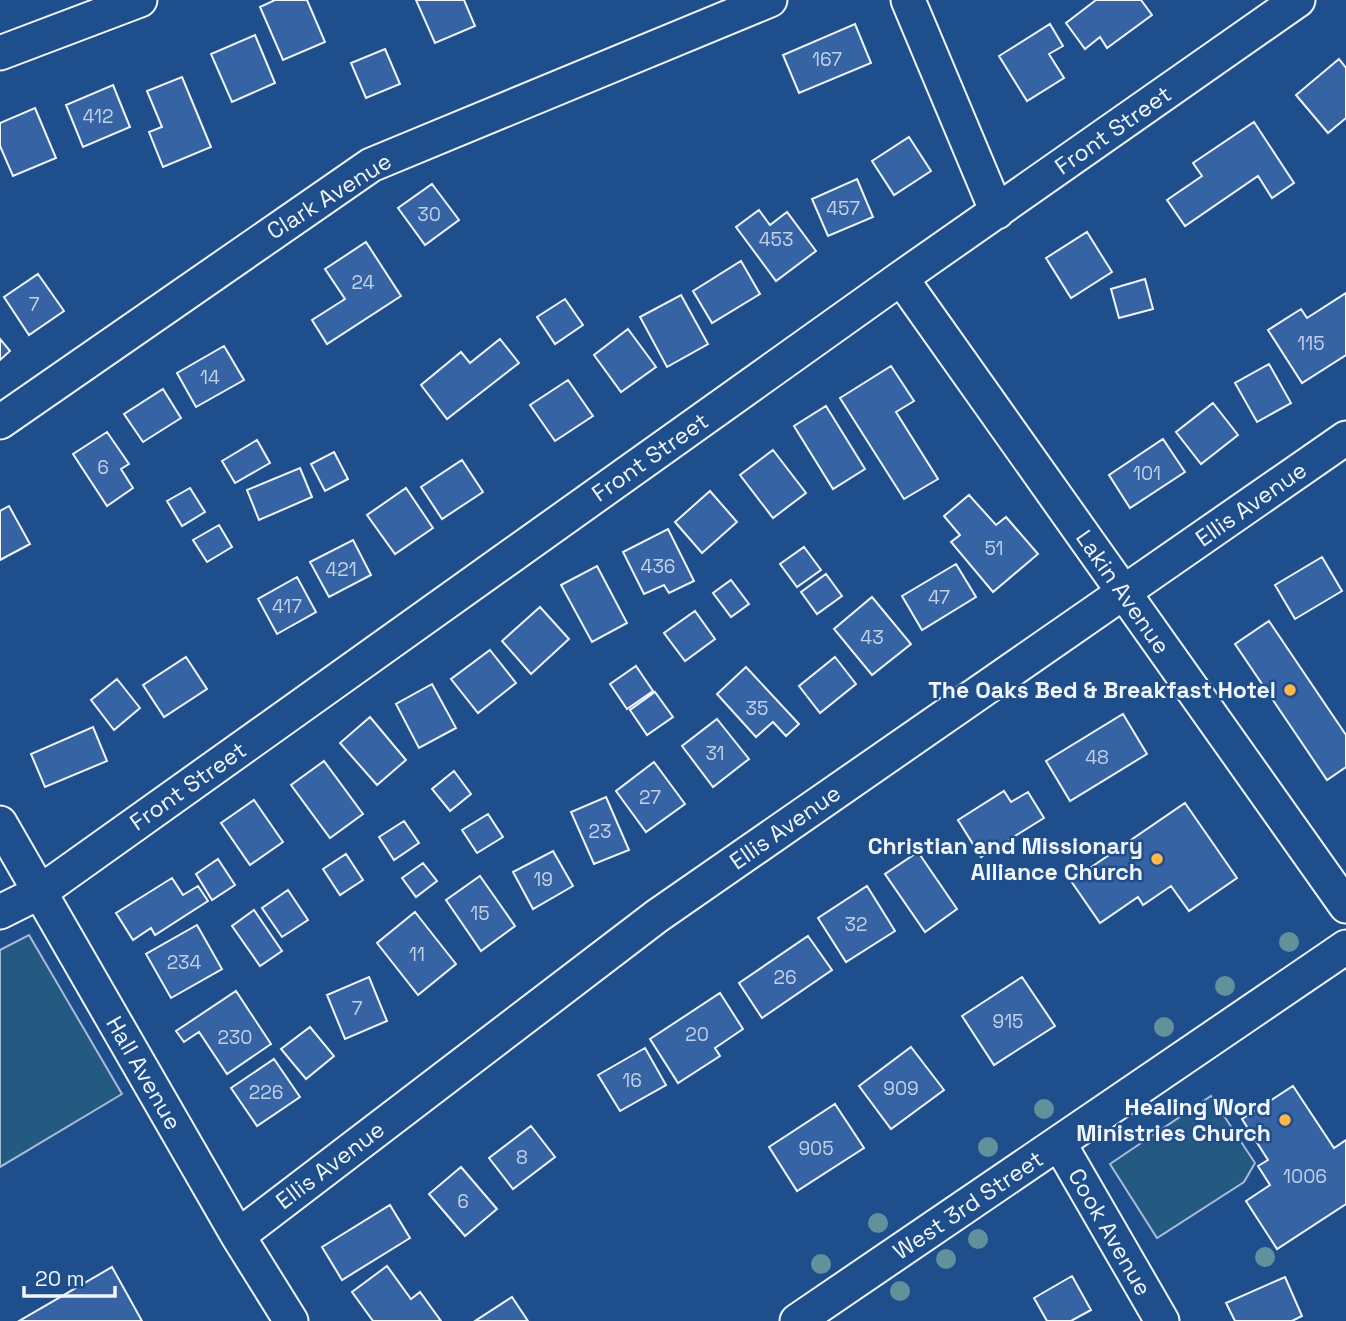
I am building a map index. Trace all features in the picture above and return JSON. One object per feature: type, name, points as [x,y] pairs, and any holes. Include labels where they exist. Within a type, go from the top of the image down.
[{"type":"street","points":[[0,53],[89,9],[140,0]]},
{"type":"street","name":"Clark Avenue","points":[[0,422],[371,165],[770,0]]},
{"type":"street","points":[[908,0],[997,212]]},
{"type":"street","name":"Front Street","points":[[0,912],[40,892],[901,278],[1298,0]]},
{"type":"street","name":"Lakin Avenue","points":[[901,278],[1346,906]]},
{"type":"street","name":"Ellis Avenue","points":[[238,1236],[657,916],[1346,438]]},
{"type":"street","name":"Hall Avenue","points":[[0,823],[238,1236],[290,1321]]},
{"type":"street","name":"West 3rd Street","points":[[797,1321],[1346,947]]},
{"type":"street","name":"Cook Avenue","points":[[1059,1143],[1162,1321]]},
{"type":"shaded area","points":[[29,935],[122,1094],[0,1167],[0,950]]},
{"type":"shaded area","points":[[1211,1096],[1255,1163],[1244,1182],[1157,1238],[1110,1164]]},
{"type":"building","points":[[275,0],[307,0],[325,42],[283,60],[260,7]]},
{"type":"building","points":[[416,0],[464,0],[475,26],[435,43]]},
{"type":"building","points":[[1096,0],[1141,0],[1152,15],[1107,48],[1100,37],[1085,49],[1066,23]]},
{"type":"building","points":[[855,24],[871,63],[799,93],[783,55]]},
{"type":"building","points":[[1050,24],[1063,46],[1049,54],[1064,78],[1027,101],[999,56]]},
{"type":"building","points":[[255,35],[275,83],[232,102],[211,54]]},
{"type":"building","points":[[385,49],[400,84],[366,98],[351,63]]},
{"type":"building","points":[[1339,59],[1346,68],[1346,118],[1328,133],[1296,95]]},
{"type":"building","points":[[182,77],[211,147],[163,167],[149,132],[162,127],[147,91]]},
{"type":"building","points":[[113,85],[130,127],[83,147],[66,105]]},
{"type":"building","points":[[35,108],[56,158],[13,176],[0,146],[0,123]]},
{"type":"building","points":[[1254,122],[1294,183],[1272,198],[1258,176],[1185,226],[1167,200],[1202,176],[1193,163]]},
{"type":"building","points":[[909,137],[931,171],[894,195],[872,161]]},
{"type":"building","points":[[857,179],[873,217],[828,236],[812,199]]},
{"type":"building","points":[[432,184],[459,220],[425,245],[398,208]]},
{"type":"building","points":[[759,210],[770,225],[787,212],[816,251],[776,281],[736,227]]},
{"type":"building","points":[[1087,232],[1112,272],[1071,298],[1046,258]]},
{"type":"building","points":[[366,242],[401,296],[327,344],[312,320],[345,299],[325,269]]},
{"type":"building","points":[[741,261],[760,294],[712,323],[693,291]]},
{"type":"building","points":[[38,274],[64,311],[29,335],[4,297]]},
{"type":"building","points":[[1145,279],[1153,309],[1119,318],[1111,289]]},
{"type":"building","points":[[1346,293],[1346,355],[1302,383],[1268,330],[1301,309],[1307,318]]},
{"type":"building","points":[[681,295],[708,344],[667,367],[640,317]]},
{"type":"building","points":[[565,299],[583,325],[555,344],[537,317]]},
{"type":"building","points":[[628,329],[656,367],[621,392],[594,355]]},
{"type":"building","points":[[0,339],[10,351],[0,360]]},
{"type":"building","points":[[500,339],[519,363],[447,419],[421,385],[461,352],[470,363]]},
{"type":"building","points":[[224,346],[244,380],[196,407],[177,373]]},
{"type":"building","points":[[1269,364],[1291,403],[1257,422],[1235,383]]},
{"type":"building","points":[[891,366],[914,401],[896,412],[938,479],[904,499],[840,398]]},
{"type":"building","points":[[568,380],[593,416],[555,441],[530,405]]},
{"type":"building","points":[[163,389],[181,418],[143,442],[124,414]]},
{"type":"building","points":[[1213,403],[1238,435],[1201,464],[1176,432]]},
{"type":"building","points":[[826,406],[865,469],[833,489],[794,426]]},
{"type":"building","points":[[107,432],[129,464],[121,469],[133,488],[107,506],[73,454]]},
{"type":"building","points":[[1163,439],[1185,472],[1130,508],[1109,475]]},
{"type":"building","points":[[257,440],[270,463],[235,483],[222,461]]},
{"type":"building","points":[[773,450],[806,493],[773,518],[740,475]]},
{"type":"building","points":[[334,452],[348,479],[325,491],[311,464]]},
{"type":"building","points":[[462,460],[483,492],[442,519],[421,487]]},
{"type":"building","points":[[300,468],[312,497],[259,520],[247,490]]},
{"type":"building","points":[[190,488],[205,512],[182,526],[167,501]]},
{"type":"building","points":[[406,488],[433,528],[395,554],[367,515]]},
{"type":"building","points":[[710,491],[737,522],[702,553],[675,522]]},
{"type":"building","points":[[969,495],[996,525],[1006,517],[1038,554],[993,592],[951,542],[960,535],[944,516]]},
{"type":"building","points":[[9,506],[30,544],[0,560],[0,511]]},
{"type":"building","points":[[219,525],[232,547],[207,562],[193,540]]},
{"type":"building","points":[[668,529],[694,581],[669,593],[664,585],[644,594],[623,552]]},
{"type":"building","points":[[353,540],[371,575],[329,597],[310,562]]},
{"type":"building","points":[[804,547],[821,570],[797,587],[780,564]]},
{"type":"building","points":[[1322,557],[1342,591],[1295,619],[1275,585]]},
{"type":"building","points":[[956,564],[976,597],[922,630],[902,596]]},
{"type":"building","points":[[597,566],[627,623],[592,642],[561,585]]},
{"type":"building","points":[[826,574],[842,596],[817,614],[801,592]]},
{"type":"building","points":[[297,577],[316,612],[277,634],[258,599]]},
{"type":"building","points":[[731,580],[749,604],[731,617],[713,593]]},
{"type":"building","points":[[872,597],[911,644],[872,675],[834,629]]},
{"type":"building","points":[[540,607],[569,639],[531,674],[502,641]]},
{"type":"building","points":[[695,611],[715,639],[685,661],[664,633]]},
{"type":"building","name":"The Oaks Bed & Breakfast Hotel","points":[[1269,621],[1346,735],[1346,767],[1327,780],[1235,644]]},
{"type":"building","points":[[490,650],[516,683],[478,713],[451,679]]},
{"type":"building","points":[[186,657],[207,689],[164,717],[143,685]]},
{"type":"building","points":[[835,657],[856,684],[820,713],[799,686]]},
{"type":"building","points":[[636,666],[653,691],[627,709],[610,684]]},
{"type":"building","points":[[746,667],[799,724],[786,736],[773,722],[756,737],[717,694]]},
{"type":"building","points":[[117,679],[140,708],[114,730],[91,700]]},
{"type":"building","points":[[432,684],[456,728],[419,748],[396,704]]},
{"type":"building","points":[[655,692],[673,717],[647,735],[630,710]]},
{"type":"building","points":[[1123,714],[1147,754],[1070,801],[1046,761]]},
{"type":"building","points":[[370,717],[406,760],[377,785],[340,743]]},
{"type":"building","points":[[717,719],[749,759],[713,787],[682,746]]},
{"type":"building","points":[[93,727],[107,761],[45,787],[31,754]]},
{"type":"building","points":[[324,761],[363,814],[330,838],[291,785]]},
{"type":"building","points":[[654,762],[685,804],[646,832],[616,791]]},
{"type":"building","points":[[454,771],[471,794],[450,811],[432,789]]},
{"type":"building","points":[[1004,791],[1011,802],[1028,792],[1044,818],[981,857],[958,820]]},
{"type":"building","points":[[606,797],[629,850],[594,864],[571,812]]},
{"type":"building","points":[[254,800],[283,842],[250,865],[221,823]]},
{"type":"building","points":[[1185,803],[1237,878],[1189,911],[1171,886],[1143,905],[1138,897],[1100,923],[1071,881]]},
{"type":"building","points":[[488,814],[503,837],[477,853],[462,830]]},
{"type":"building","points":[[404,821],[419,843],[394,860],[379,837]]},
{"type":"building","points":[[553,851],[573,886],[533,909],[513,872]]},
{"type":"building","points":[[918,852],[957,909],[925,932],[885,874]]},
{"type":"building","points":[[346,854],[363,880],[340,895],[323,869]]},
{"type":"building","points":[[218,859],[235,885],[212,900],[196,874]]},
{"type":"building","points":[[423,863],[437,881],[416,897],[402,878]]},
{"type":"building","points":[[480,876],[515,926],[481,951],[446,900]]},
{"type":"building","points":[[172,878],[183,895],[198,886],[208,901],[155,935],[151,928],[133,940],[116,913]]},
{"type":"building","points":[[867,886],[895,931],[846,962],[818,918]]},
{"type":"building","points":[[288,890],[308,920],[282,937],[262,908]]},
{"type":"building","points":[[254,910],[282,951],[260,966],[232,926]]},
{"type":"building","points":[[415,912],[456,964],[418,995],[377,943]]},
{"type":"building","points":[[197,925],[222,969],[171,998],[146,954]]},
{"type":"building","points":[[808,936],[832,970],[762,1018],[739,983]]},
{"type":"building","points":[[369,977],[387,1021],[345,1039],[327,995]]},
{"type":"building","points":[[1022,977],[1055,1026],[994,1065],[962,1016]]},
{"type":"building","points":[[236,991],[271,1044],[227,1074],[199,1032],[184,1042],[176,1031]]},
{"type":"building","points":[[720,993],[743,1029],[715,1048],[720,1056],[678,1083],[650,1039]]},
{"type":"building","points":[[310,1027],[334,1056],[306,1079],[281,1049]]},
{"type":"building","points":[[911,1047],[944,1090],[891,1129],[859,1086]]},
{"type":"building","points":[[645,1048],[666,1085],[620,1111],[598,1075]]},
{"type":"building","points":[[274,1059],[300,1097],[257,1126],[231,1088]]},
{"type":"building","points":[[1293,1086],[1334,1148],[1346,1140],[1346,1204],[1277,1249],[1246,1201],[1270,1185],[1258,1166],[1268,1160],[1242,1119]]},
{"type":"building","points":[[835,1104],[864,1148],[797,1191],[769,1147]]},
{"type":"building","points":[[531,1126],[555,1157],[513,1189],[489,1158]]},
{"type":"building","points":[[461,1167],[497,1209],[465,1236],[429,1194]]},
{"type":"building","points":[[390,1205],[410,1238],[342,1280],[322,1247]]},
{"type":"building","points":[[387,1266],[411,1299],[420,1292],[441,1321],[373,1321],[352,1292]]},
{"type":"building","points":[[112,1267],[142,1321],[19,1321]]},
{"type":"building","points":[[1072,1276],[1091,1310],[1071,1321],[1047,1321],[1034,1298]]},
{"type":"building","points":[[1285,1277],[1302,1316],[1292,1321],[1235,1321],[1226,1303]]},
{"type":"building","points":[[512,1297],[528,1321],[475,1321]]},
{"type":"place","name":"The Oaks Bed & Breakfast Hotel","points":[[1290,690]]},
{"type":"place","name":"Christian and Missionary Alliance Church","points":[[1157,859]]},
{"type":"place","name":"Healing Word Ministries Church","points":[[1285,1120]]}]
